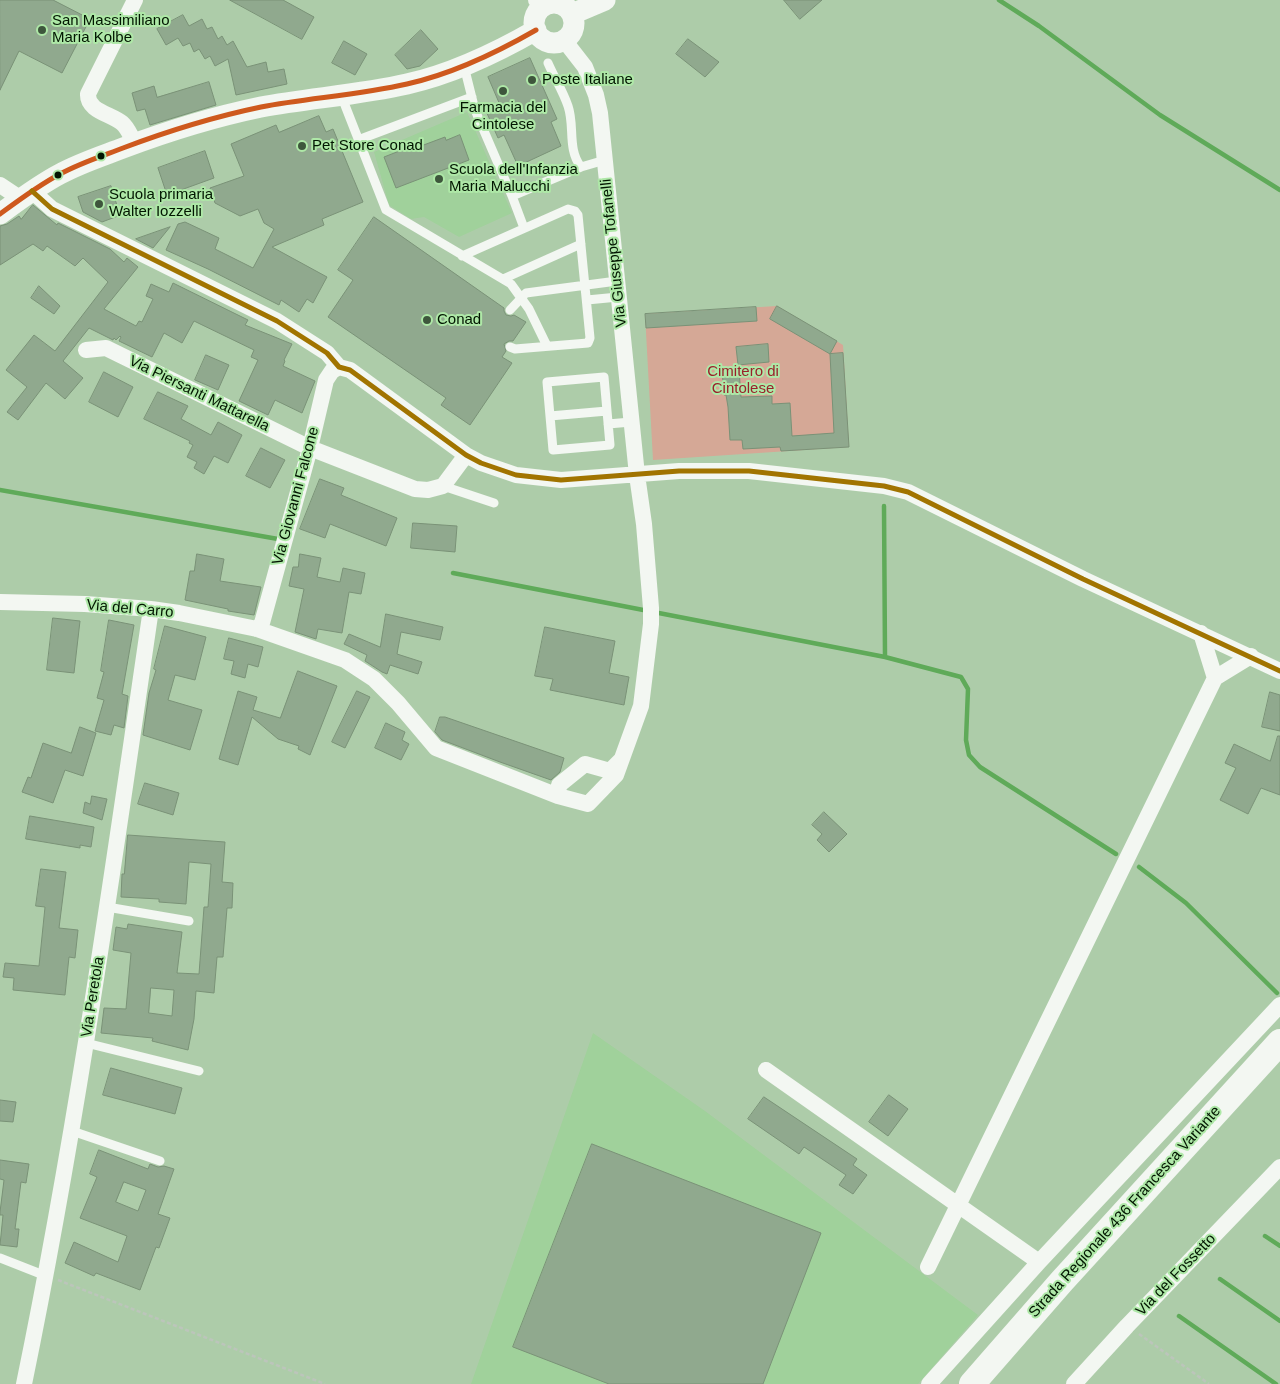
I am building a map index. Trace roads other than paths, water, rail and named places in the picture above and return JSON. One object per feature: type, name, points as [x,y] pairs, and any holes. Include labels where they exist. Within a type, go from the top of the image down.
[{"type":"main road","name":"Strada Regionale 436 Francesca Variante","points":[[972,1384],[1068,1273],[1280,1042]]},
{"type":"street","points":[[135,0],[88,94],[88,99],[92,106],[124,125],[135,144]]},
{"type":"street","points":[[572,14],[605,0]]},
{"type":"street","points":[[558,3],[572,14],[574,19],[572,31],[564,40],[551,42],[544,40],[536,30],[535,18],[539,4],[558,3]]},
{"type":"street","points":[[0,214],[59,174],[164,132],[220,116],[262,107],[407,84],[464,66],[536,30]]},
{"type":"street","name":"Via Giuseppe Tofanelli","points":[[558,796],[588,804],[616,775],[641,706],[652,624],[644,524],[637,475],[603,133],[596,95],[585,67],[564,40]]},
{"type":"street","points":[[0,185],[27,195],[277,321],[327,353],[339,367],[350,370],[466,455],[496,468],[528,477],[561,480],[679,471],[748,471],[884,486],[908,492],[1083,579],[1280,671]]},
{"type":"street","name":"Via Piersanti Mattarella","points":[[86,350],[106,348],[310,448],[415,490],[428,490],[443,486]]},
{"type":"street","name":"Via Giovanni Falcone","points":[[257,629],[262,623],[310,448],[326,380],[332,371],[339,367]]},
{"type":"street","points":[[443,486],[466,455]]},
{"type":"street","name":"Via del Carro","points":[[0,602],[85,604],[151,609],[257,629],[345,660],[374,679],[398,703],[436,748],[558,796]]},
{"type":"street","name":"Via Peretola","points":[[24,1384],[72,1131],[151,609]]},
{"type":"street","points":[[1201,633],[1215,678]]},
{"type":"street","points":[[928,1267],[1215,678],[1251,656]]},
{"type":"street","points":[[558,796],[559,785],[585,764],[610,771],[622,758]]},
{"type":"street","points":[[928,1384],[1039,1262],[1280,1005]]},
{"type":"street","points":[[766,1070],[1039,1262]]},
{"type":"street","name":"Via del Fossetto","points":[[1074,1384],[1280,1167]]},
{"type":"lane","points":[[548,63],[569,107],[573,152],[575,159],[581,167]]},
{"type":"lane","points":[[464,66],[475,110],[524,228]]},
{"type":"lane","points":[[340,95],[386,210],[511,284],[529,309],[547,346]]},
{"type":"lane","points":[[358,140],[472,97]]},
{"type":"lane","points":[[512,196],[581,167],[605,160]]},
{"type":"lane","points":[[462,256],[568,210],[578,215],[590,338],[588,343],[515,349],[510,347]]},
{"type":"lane","points":[[503,279],[581,244]]},
{"type":"lane","points":[[510,310],[526,293],[585,285],[618,289]]},
{"type":"lane","points":[[587,300],[618,289]]},
{"type":"lane","points":[[604,377],[607,411],[610,445],[553,450],[547,382],[604,377]]},
{"type":"lane","points":[[550,416],[607,411]]},
{"type":"lane","points":[[608,424],[632,422]]},
{"type":"lane","points":[[443,486],[494,503]]},
{"type":"lane","points":[[107,907],[189,920]]},
{"type":"lane","points":[[86,1043],[199,1071]]},
{"type":"lane","points":[[72,1131],[160,1161]]},
{"type":"lane","points":[[0,1258],[46,1276]]},
{"type":"waterway","points":[[999,0],[1039,26],[1160,115],[1280,190]]},
{"type":"waterway","points":[[0,490],[278,539]]},
{"type":"waterway","points":[[884,506],[885,657],[961,677],[968,689],[966,740],[969,755],[980,767],[1116,854]]},
{"type":"waterway","points":[[453,573],[885,657]]},
{"type":"waterway","points":[[1139,867],[1186,903],[1277,993]]},
{"type":"waterway","points":[[1265,1236],[1280,1246]]},
{"type":"waterway","points":[[1220,1279],[1280,1321]]},
{"type":"waterway","points":[[1179,1316],[1276,1384]]},
{"type":"place","name":"San Massimiliano Maria Kolbe","points":[[42,30]]},
{"type":"place","name":"Poste Italiane","points":[[532,80]]},
{"type":"place","name":"Farmacia del Cintolese","points":[[503,91]]},
{"type":"place","name":"Pet Store Conad","points":[[302,146]]},
{"type":"place","name":"Scuola dell'Infanzia Maria Malucchi","points":[[439,179]]},
{"type":"place","name":"Scuola primaria Walter Iozzelli","points":[[99,204]]},
{"type":"place","name":"Conad","points":[[427,320]]},
{"type":"park label","name":"Cimitero di Cintolese","points":[[743,380]]}]
